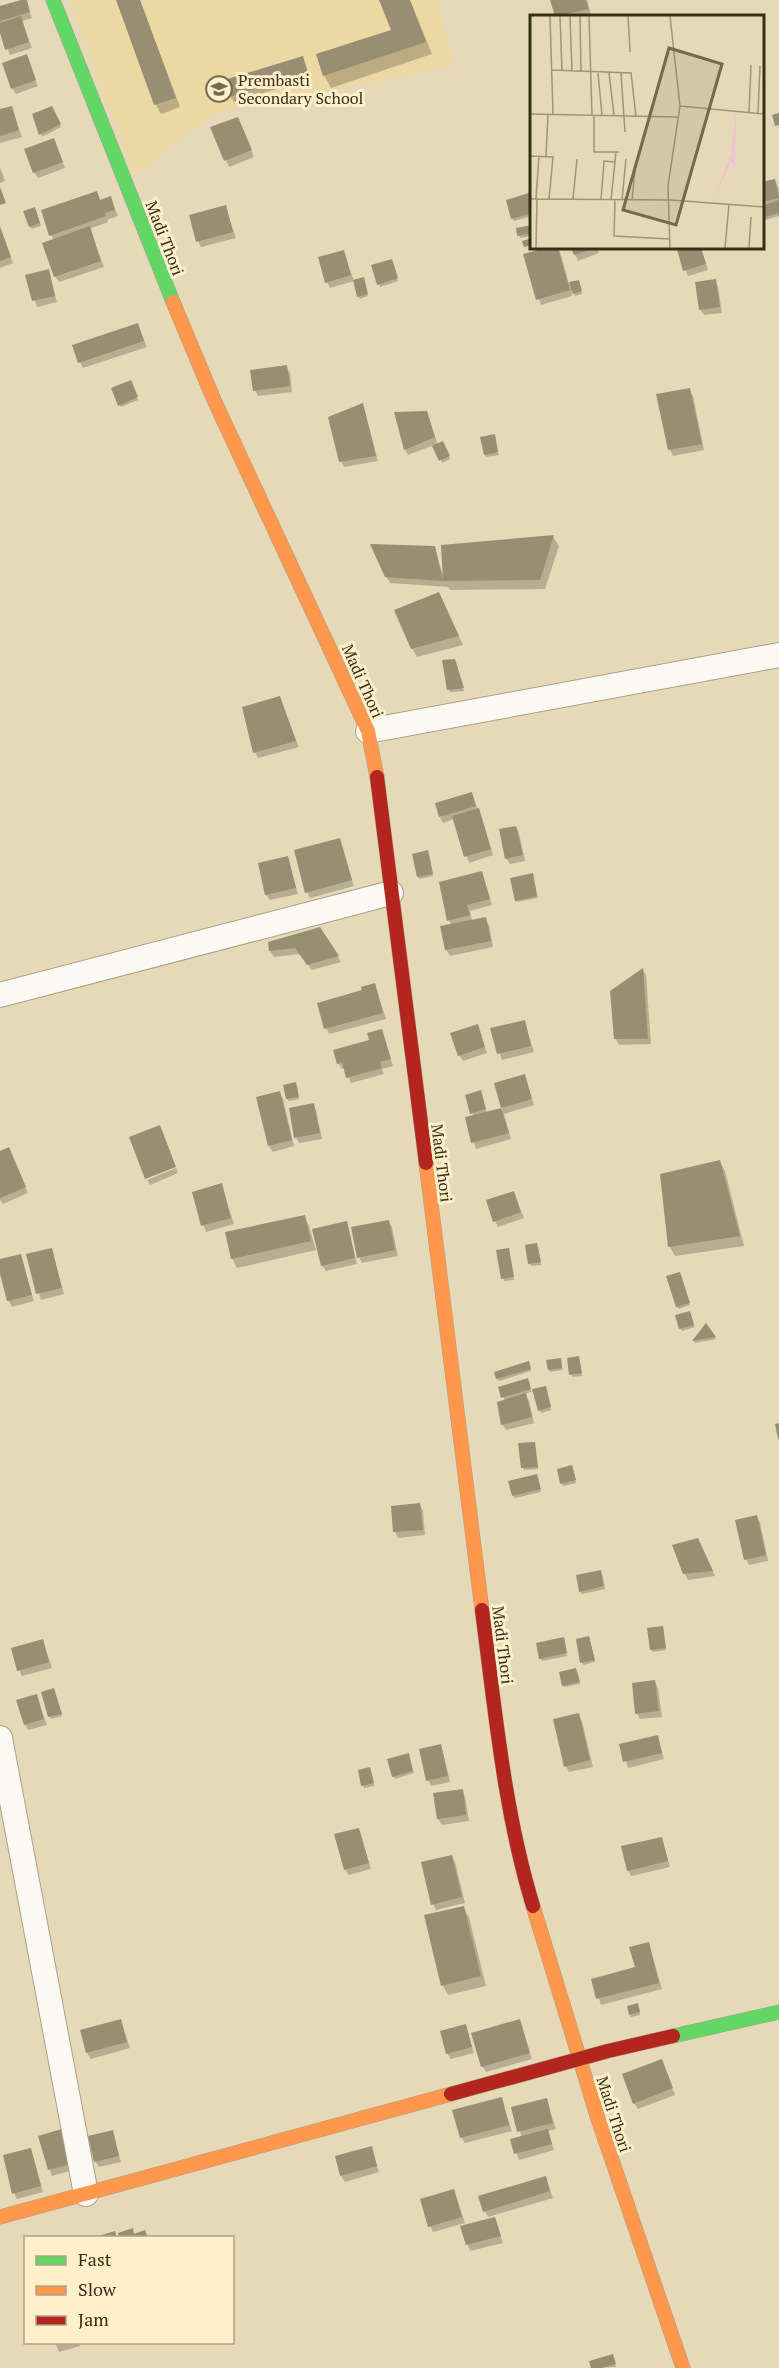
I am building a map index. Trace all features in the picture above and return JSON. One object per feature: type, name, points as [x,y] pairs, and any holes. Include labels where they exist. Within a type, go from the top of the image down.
[{"type":"main road","name":"Madi Thori","points":[[53,0],[115,152],[155,259],[214,400],[368,731],[376,769],[498,1734],[522,1870],[579,2059],[682,2368]]},
{"type":"main road","points":[[0,2217],[579,2059],[779,2012]]},
{"type":"street","points":[[368,731],[779,655]]},
{"type":"street","points":[[0,995],[391,894]]},
{"type":"street","points":[[0,1738],[86,2194]]},
{"type":"shaded area","name":"Prembasti Secondary School","points":[[70,0],[436,0],[454,66],[216,113],[134,174]]},
{"type":"building","points":[[27,0],[30,12],[0,21],[0,6]]},
{"type":"building","points":[[116,0],[140,0],[176,98],[154,105]]},
{"type":"building","points":[[379,0],[410,0],[426,42],[323,76],[316,54],[391,30]]},
{"type":"building","points":[[550,0],[586,0],[589,9],[560,15],[555,15]]},
{"type":"building","points":[[21,16],[29,42],[5,50],[0,33],[0,23]]},
{"type":"building","points":[[27,54],[36,80],[11,89],[2,63]]},
{"type":"building","points":[[303,56],[308,73],[229,97],[224,80]]},
{"type":"building","points":[[12,106],[19,130],[0,136],[0,109]]},
{"type":"building","points":[[52,106],[61,124],[39,135],[32,114]]},
{"type":"building","points":[[779,113],[779,125],[775,126],[772,115]]},
{"type":"building","points":[[238,117],[252,150],[224,161],[210,127]]},
{"type":"building","points":[[54,138],[63,162],[33,173],[24,149]]},
{"type":"building","points":[[775,179],[779,198],[764,202],[764,182]]},
{"type":"building","points":[[0,187],[6,203],[0,205]]},
{"type":"building","points":[[97,191],[100,200],[111,196],[115,210],[105,213],[106,216],[49,236],[41,210]]},
{"type":"building","points":[[530,193],[530,214],[511,219],[506,200]]},
{"type":"building","points":[[779,200],[779,213],[764,217],[764,205]]},
{"type":"building","points":[[226,205],[233,232],[196,242],[189,215]]},
{"type":"building","points":[[35,207],[40,223],[29,227],[23,211]]},
{"type":"building","points":[[530,225],[530,233],[517,236],[516,228]]},
{"type":"building","points":[[90,226],[101,261],[54,277],[42,243]]},
{"type":"building","points":[[0,227],[11,257],[0,261]]},
{"type":"building","points":[[530,239],[530,246],[524,247],[522,241]]},
{"type":"building","points":[[542,249],[558,249],[570,290],[536,300],[523,254]]},
{"type":"building","points":[[571,249],[592,249],[574,255]]},
{"type":"building","points":[[677,249],[701,249],[706,264],[683,271]]},
{"type":"building","points":[[344,250],[351,275],[325,283],[318,257]]},
{"type":"building","points":[[392,259],[398,278],[377,285],[371,265]]},
{"type":"building","points":[[49,269],[55,296],[32,301],[25,275]]},
{"type":"building","points":[[364,277],[368,294],[357,297],[353,280]]},
{"type":"building","points":[[716,279],[720,307],[699,310],[695,282]]},
{"type":"building","points":[[579,280],[582,291],[573,294],[569,282]]},
{"type":"building","points":[[138,323],[144,341],[78,363],[72,345]]},
{"type":"building","points":[[287,365],[290,386],[253,391],[250,370]]},
{"type":"building","points":[[131,380],[138,397],[118,406],[111,388]]},
{"type":"building","points":[[690,388],[702,444],[668,450],[656,394]]},
{"type":"building","points":[[363,403],[376,456],[339,462],[328,417]]},
{"type":"building","points":[[427,411],[435,437],[404,450],[394,412]]},
{"type":"building","points":[[495,434],[498,452],[484,455],[480,437]]},
{"type":"building","points":[[443,441],[450,456],[439,461],[432,446]]},
{"type":"building","points":[[554,535],[540,580],[443,581],[441,545]]},
{"type":"building","points":[[370,544],[435,546],[443,581],[385,577]]},
{"type":"building","points":[[439,592],[459,636],[411,649],[394,610]]},
{"type":"building","points":[[455,659],[464,688],[447,690],[442,660]]},
{"type":"building","points":[[280,696],[296,741],[253,753],[242,707]]},
{"type":"building","points":[[472,792],[476,806],[439,817],[435,803]]},
{"type":"building","points":[[479,808],[491,849],[464,857],[452,816]]},
{"type":"building","points":[[516,826],[523,855],[505,859],[499,829]]},
{"type":"building","points":[[340,838],[352,880],[305,893],[294,850]]},
{"type":"building","points":[[428,850],[433,874],[417,877],[412,854]]},
{"type":"building","points":[[288,856],[296,888],[265,895],[258,863]]},
{"type":"building","points":[[482,871],[490,899],[467,905],[470,915],[447,921],[439,882]]},
{"type":"building","points":[[533,873],[537,896],[515,901],[510,878]]},
{"type":"building","points":[[486,917],[491,941],[445,950],[440,926]]},
{"type":"building","points":[[320,927],[339,956],[307,965],[295,948],[269,951],[268,942]]},
{"type":"building","points":[[643,968],[648,1039],[614,1039],[610,991]]},
{"type":"building","points":[[375,983],[383,1013],[324,1029],[317,1003],[362,990],[361,987]]},
{"type":"building","points":[[525,1020],[531,1046],[497,1054],[490,1028]]},
{"type":"building","points":[[478,1024],[485,1047],[458,1056],[450,1033]]},
{"type":"building","points":[[382,1029],[391,1059],[380,1062],[382,1068],[346,1078],[342,1062],[337,1064],[333,1050],[369,1040],[367,1033]]},
{"type":"building","points":[[525,1074],[532,1099],[501,1108],[494,1083]]},
{"type":"building","points":[[296,1082],[299,1097],[286,1099],[283,1085]]},
{"type":"building","points":[[481,1090],[486,1109],[470,1114],[465,1095]]},
{"type":"building","points":[[280,1091],[292,1140],[268,1146],[256,1097]]},
{"type":"building","points":[[314,1103],[320,1133],[294,1138],[289,1108]]},
{"type":"building","points":[[501,1108],[509,1133],[471,1143],[465,1117]]},
{"type":"building","points":[[160,1125],[176,1167],[145,1179],[129,1137]]},
{"type":"building","points":[[9,1147],[26,1187],[0,1198],[0,1151]]},
{"type":"building","points":[[720,1160],[740,1236],[668,1247],[660,1174]]},
{"type":"building","points":[[222,1183],[231,1218],[201,1226],[192,1192]]},
{"type":"building","points":[[514,1191],[521,1212],[493,1222],[486,1200]]},
{"type":"building","points":[[305,1215],[311,1241],[231,1259],[225,1232]]},
{"type":"building","points":[[389,1220],[395,1250],[357,1258],[351,1227]]},
{"type":"building","points":[[347,1221],[355,1258],[321,1266],[312,1229]]},
{"type":"building","points":[[537,1243],[541,1262],[528,1264],[525,1245]]},
{"type":"building","points":[[52,1248],[62,1288],[36,1294],[26,1254]]},
{"type":"building","points":[[509,1248],[514,1277],[501,1279],[496,1250]]},
{"type":"building","points":[[21,1254],[32,1295],[7,1301],[0,1274],[0,1259]]},
{"type":"building","points":[[680,1272],[690,1303],[676,1307],[666,1276]]},
{"type":"building","points":[[690,1311],[694,1325],[679,1329],[675,1315]]},
{"type":"building","points":[[706,1323],[716,1337],[692,1341]]},
{"type":"building","points":[[579,1356],[582,1373],[569,1375],[567,1358]]},
{"type":"building","points":[[561,1358],[562,1368],[548,1370],[546,1360]]},
{"type":"building","points":[[529,1361],[531,1369],[496,1379],[494,1372]]},
{"type":"building","points":[[528,1378],[531,1389],[501,1398],[498,1387]]},
{"type":"building","points":[[546,1386],[551,1407],[538,1411],[532,1389]]},
{"type":"building","points":[[526,1393],[532,1417],[501,1425],[497,1402]]},
{"type":"building","points":[[779,1423],[779,1439],[778,1439],[775,1424]]},
{"type":"building","points":[[535,1442],[538,1467],[521,1468],[518,1443]]},
{"type":"building","points":[[572,1465],[576,1480],[560,1484],[557,1469]]},
{"type":"building","points":[[537,1474],[541,1489],[512,1496],[508,1481]]},
{"type":"building","points":[[420,1503],[423,1530],[393,1532],[391,1506]]},
{"type":"building","points":[[757,1515],[766,1555],[744,1560],[735,1520]]},
{"type":"building","points":[[698,1538],[713,1571],[683,1574],[672,1545]]},
{"type":"building","points":[[601,1570],[604,1586],[579,1592],[576,1575]]},
{"type":"building","points":[[663,1626],[666,1648],[650,1650],[647,1628]]},
{"type":"building","points":[[589,1636],[595,1660],[580,1663],[576,1639]]},
{"type":"building","points":[[564,1637],[567,1653],[539,1659],[536,1643]]},
{"type":"building","points":[[43,1639],[49,1662],[17,1671],[11,1648]]},
{"type":"building","points":[[576,1668],[580,1682],[562,1686],[559,1672]]},
{"type":"building","points":[[655,1680],[659,1711],[635,1714],[632,1683]]},
{"type":"building","points":[[54,1688],[62,1714],[48,1717],[41,1692]]},
{"type":"building","points":[[37,1694],[44,1719],[24,1725],[16,1700]]},
{"type":"building","points":[[579,1713],[590,1760],[564,1767],[553,1719]]},
{"type":"building","points":[[658,1735],[662,1753],[623,1762],[619,1744]]},
{"type":"building","points":[[441,1744],[448,1776],[426,1781],[419,1749]]},
{"type":"building","points":[[409,1753],[413,1771],[392,1777],[387,1759]]},
{"type":"building","points":[[370,1767],[374,1783],[361,1786],[358,1770]]},
{"type":"building","points":[[463,1789],[466,1815],[437,1819],[433,1793]]},
{"type":"building","points":[[359,1828],[369,1863],[344,1870],[334,1834]]},
{"type":"building","points":[[662,1837],[668,1861],[627,1871],[621,1846]]},
{"type":"building","points":[[452,1855],[462,1897],[431,1905],[421,1862]]},
{"type":"building","points":[[464,1906],[481,1976],[441,1986],[424,1915]]},
{"type":"building","points":[[649,1942],[659,1983],[596,1999],[591,1979],[635,1967],[629,1947]]},
{"type":"building","points":[[638,2003],[640,2012],[629,2015],[627,2006]]},
{"type":"building","points":[[121,2019],[127,2042],[86,2053],[80,2030]]},
{"type":"building","points":[[520,2019],[530,2053],[481,2067],[471,2033]]},
{"type":"building","points":[[466,2024],[472,2047],[446,2054],[440,2031]]},
{"type":"building","points":[[662,2059],[673,2088],[633,2104],[622,2074]]},
{"type":"building","points":[[502,2097],[509,2125],[460,2138],[452,2110]]},
{"type":"building","points":[[547,2098],[553,2123],[517,2132],[511,2107]]},
{"type":"building","points":[[65,2128],[75,2163],[48,2170],[38,2136]]},
{"type":"building","points":[[548,2129],[552,2144],[514,2154],[510,2139]]},
{"type":"building","points":[[113,2130],[119,2156],[94,2162],[88,2136]]},
{"type":"building","points":[[372,2146],[377,2166],[340,2176],[335,2156]]},
{"type":"building","points":[[31,2148],[41,2186],[12,2194],[3,2155]]},
{"type":"building","points":[[546,2176],[550,2191],[483,2212],[478,2196]]},
{"type":"building","points":[[454,2189],[462,2217],[428,2227],[420,2199]]},
{"type":"building","points":[[495,2217],[501,2236],[466,2245],[460,2226]]},
{"type":"building","points":[[133,2228],[134,2234],[145,2230],[147,2236],[119,2236],[118,2233]]},
{"type":"building","points":[[115,2231],[116,2236],[98,2236]]},
{"type":"building","points":[[613,2354],[616,2364],[591,2368],[589,2361]]},
{"type":"traffic: fast","points":[[53,0],[173,302]]},
{"type":"traffic: fast","points":[[673,2036],[779,2012]]},
{"type":"traffic: slow","points":[[173,302],[214,400],[368,731],[377,777]]},
{"type":"traffic: slow","points":[[426,1163],[482,1610]]},
{"type":"traffic: slow","points":[[533,1906],[598,2119],[683,2368]]},
{"type":"traffic: slow","points":[[0,2217],[451,2094]]},
{"type":"traffic: jam","points":[[377,777],[426,1163]]},
{"type":"traffic: jam","points":[[482,1610],[508,1797],[533,1906]]},
{"type":"traffic: jam","points":[[451,2094],[608,2051],[673,2036]]},
{"type":"place","name":"Prembasti Secondary School","points":[[219,89]]}]
